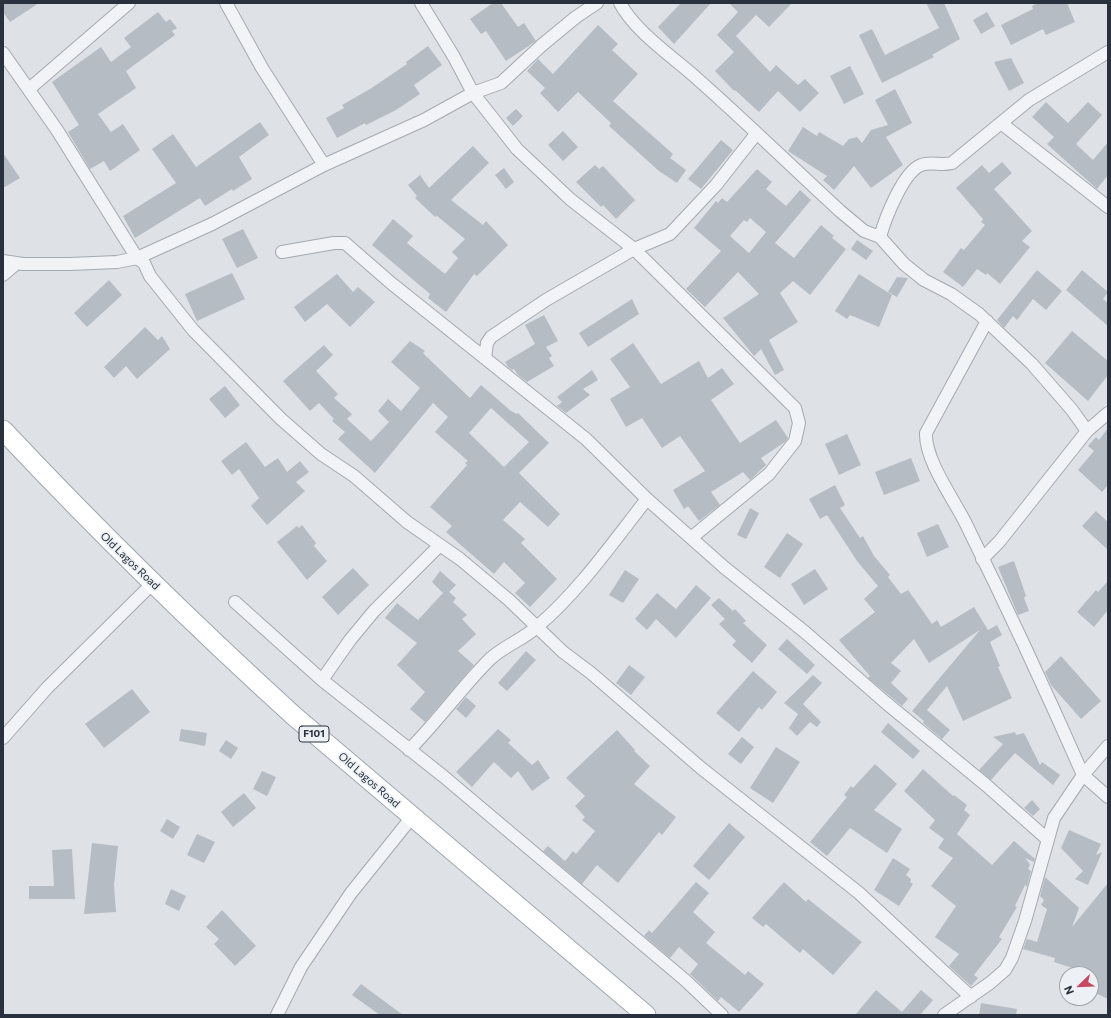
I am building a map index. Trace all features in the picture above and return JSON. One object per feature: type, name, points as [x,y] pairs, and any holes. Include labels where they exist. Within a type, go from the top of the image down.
[{"type":"main road","name":"Old Lagos Road","points":[[3,430],[99,531],[294,716],[646,1015]]},
{"type":"street","points":[[29,88],[129,3]]},
{"type":"street","points":[[226,3],[262,68],[324,164]]},
{"type":"street","points":[[421,3],[454,57],[473,93],[517,149],[570,199],[634,250],[714,330],[787,398],[795,408],[799,423],[795,441],[769,474],[692,538]]},
{"type":"street","points":[[3,261],[17,263],[70,264],[117,262],[137,258],[212,224],[324,164],[424,120],[473,93],[501,82],[548,40],[597,3]]},
{"type":"street","points":[[620,3],[623,9],[650,38],[693,75],[852,222],[864,231],[880,237],[904,264],[919,276],[951,294],[987,321],[1032,364],[1072,410],[1087,431]]},
{"type":"street","points":[[880,237],[892,202],[914,170],[921,165],[944,165],[952,163],[1029,100],[1108,52]]},
{"type":"street","points":[[3,53],[57,130],[137,258],[144,263],[150,276],[166,299],[193,330],[280,420],[321,454],[354,476],[407,522],[440,545],[509,600],[563,652],[591,673],[701,768],[859,893],[971,997]]},
{"type":"street","points":[[1001,123],[1108,207]]},
{"type":"street","points":[[486,358],[487,343],[491,337],[546,300],[634,250],[670,234],[716,185],[756,134]]},
{"type":"street","points":[[282,252],[334,243],[345,243],[391,283],[586,439],[647,499],[891,707],[986,785],[1046,838]]},
{"type":"street","points":[[3,275],[17,263]]},
{"type":"street","points":[[987,321],[926,434],[926,444],[932,460],[966,524],[1052,704],[1083,775],[1108,797]]},
{"type":"street","points":[[982,559],[998,542],[1087,431],[1108,413]]},
{"type":"street","points":[[409,750],[430,729],[492,658],[538,627],[570,594],[609,548],[647,499]]},
{"type":"street","points":[[322,680],[350,640],[374,611],[440,545]]},
{"type":"street","points":[[3,738],[47,688],[153,583]]},
{"type":"street","points":[[235,602],[322,680],[443,776],[685,980],[722,1015]]},
{"type":"street","points":[[944,1015],[971,997],[1004,970],[1012,958],[1025,921],[1046,838],[1054,818],[1083,775],[1108,746]]},
{"type":"street","points":[[277,1015],[300,967],[347,899],[412,817]]},
{"type":"building","points":[[3,3],[39,3],[10,22],[3,12]]},
{"type":"building","points":[[493,3],[501,3],[518,27],[524,23],[536,41],[506,61],[486,31],[481,34],[470,19]]},
{"type":"building","points":[[681,3],[711,3],[674,44],[658,27]]},
{"type":"building","points":[[729,3],[792,3],[769,27],[756,15],[736,36],[770,72],[776,65],[798,85],[805,79],[819,93],[800,112],[778,91],[759,112],[735,90],[734,91],[715,71],[734,52],[717,35],[738,12]]},
{"type":"building","points":[[926,3],[944,3],[960,39],[932,55],[934,57],[882,83],[859,35],[872,29],[885,55],[939,28]]},
{"type":"building","points":[[1037,3],[1067,3],[1075,22],[1046,35],[1043,29],[1011,45],[1001,25],[1033,9],[1032,6]]},
{"type":"building","points":[[158,12],[166,22],[170,19],[177,28],[172,31],[175,35],[126,71],[136,88],[98,114],[111,132],[123,124],[140,150],[110,171],[104,161],[90,169],[68,132],[79,125],[52,82],[101,47],[111,62],[131,47],[124,38]]},
{"type":"building","points":[[987,12],[995,26],[981,34],[973,20]]},
{"type":"building","points":[[598,25],[618,44],[612,50],[638,74],[613,101],[673,154],[670,158],[686,170],[677,183],[659,171],[609,126],[611,123],[578,92],[558,112],[540,93],[545,88],[527,71],[538,59],[553,74]]},
{"type":"building","points":[[428,46],[442,65],[414,85],[420,94],[396,110],[366,125],[365,123],[337,138],[326,118],[344,108],[342,105],[370,89],[407,64],[406,62]]},
{"type":"building","points":[[1011,58],[1024,83],[1009,91],[994,62]]},
{"type":"building","points":[[850,66],[864,94],[844,104],[830,76]]},
{"type":"building","points":[[895,89],[912,123],[886,137],[903,165],[871,188],[854,166],[834,190],[823,180],[827,176],[788,151],[803,127],[817,136],[819,132],[843,146],[849,139],[857,137],[862,143],[871,130],[888,125],[875,100]]},
{"type":"building","points":[[1046,102],[1068,123],[1088,102],[1102,115],[1076,144],[1093,160],[1108,142],[1108,175],[1097,189],[1047,144],[1054,137],[1032,117]]},
{"type":"building","points":[[516,109],[523,116],[513,126],[506,118]]},
{"type":"building","points":[[260,122],[269,135],[239,157],[252,179],[233,191],[232,189],[205,206],[200,198],[135,238],[123,216],[176,183],[152,149],[173,134],[196,167]]},
{"type":"building","points":[[563,131],[578,147],[563,161],[548,145]]},
{"type":"building","points":[[721,140],[733,150],[701,189],[688,179]]},
{"type":"building","points":[[473,146],[489,163],[451,200],[483,225],[486,221],[508,245],[477,276],[474,274],[446,312],[428,298],[430,294],[372,245],[393,219],[413,236],[407,243],[445,274],[458,258],[452,252],[465,239],[437,216],[435,217],[415,198],[417,196],[408,185],[420,175],[429,188]]},
{"type":"building","points":[[3,153],[20,178],[3,188]]},
{"type":"building","points":[[1002,162],[1012,173],[994,189],[1032,231],[1022,241],[1030,247],[1000,284],[987,273],[986,275],[977,269],[963,287],[943,272],[961,248],[964,250],[985,225],[981,222],[983,219],[956,188],[982,165],[989,173]]},
{"type":"building","points":[[595,165],[599,169],[603,166],[635,200],[616,219],[603,205],[601,207],[576,182]]},
{"type":"building","points":[[504,168],[514,182],[506,189],[495,175]]},
{"type":"building","points":[[757,169],[772,182],[766,189],[786,206],[800,190],[811,200],[775,243],[794,258],[821,225],[834,236],[832,238],[846,249],[810,295],[793,281],[780,293],[798,322],[769,340],[784,370],[775,375],[761,349],[754,356],[723,318],[759,294],[738,272],[705,307],[686,289],[721,251],[694,228],[716,201],[718,203],[722,198],[727,202]],"holes":[[[750,218],[766,232],[749,253],[730,236],[744,220],[747,222]]]},
{"type":"building","points":[[243,229],[258,258],[237,268],[222,239]]},
{"type":"building","points":[[857,240],[873,251],[866,260],[851,249]]},
{"type":"building","points":[[1037,270],[1062,291],[1046,310],[1033,299],[1017,320],[1013,316],[1004,328],[997,320]]},
{"type":"building","points":[[1082,270],[1108,292],[1103,299],[1108,303],[1108,326],[1066,290]]},
{"type":"building","points":[[232,273],[245,299],[197,321],[185,294]]},
{"type":"building","points":[[337,274],[353,292],[358,287],[375,302],[350,327],[327,304],[305,322],[294,307]]},
{"type":"building","points":[[859,274],[892,295],[879,327],[850,315],[847,319],[835,311]]},
{"type":"building","points":[[897,277],[908,278],[897,297],[888,292]]},
{"type":"building","points":[[109,280],[122,295],[87,327],[74,313]]},
{"type":"building","points":[[632,299],[639,314],[588,347],[579,333]]},
{"type":"building","points":[[544,315],[558,341],[546,347],[552,356],[549,358],[554,366],[527,382],[518,375],[514,369],[512,370],[508,367],[505,362],[535,344],[525,325]]},
{"type":"building","points":[[145,327],[158,340],[162,336],[170,349],[137,379],[126,366],[114,378],[104,367]]},
{"type":"building","points":[[1072,331],[1108,361],[1108,375],[1088,401],[1045,363]]},
{"type":"building","points":[[410,341],[425,351],[423,353],[470,398],[481,385],[511,411],[517,414],[518,413],[549,443],[519,473],[560,514],[548,527],[520,502],[503,520],[525,539],[521,543],[557,579],[530,607],[515,593],[525,583],[504,562],[494,574],[446,532],[452,526],[430,507],[467,465],[465,463],[468,461],[435,432],[448,417],[433,403],[375,473],[338,439],[345,432],[332,421],[334,419],[319,403],[310,411],[283,381],[324,345],[333,355],[316,371],[338,394],[334,398],[352,414],[347,419],[371,441],[389,422],[378,411],[388,399],[401,411],[420,388],[391,362]],"holes":[[[491,408],[529,442],[504,467],[469,433]]]},
{"type":"building","points":[[633,343],[661,384],[699,361],[708,378],[722,368],[734,384],[711,400],[740,443],[776,420],[788,438],[785,442],[761,458],[766,465],[750,480],[743,472],[711,492],[720,505],[699,521],[688,506],[684,509],[673,490],[705,471],[680,436],[662,448],[642,418],[626,427],[610,399],[630,387],[610,359]]},
{"type":"building","points":[[592,370],[598,380],[583,389],[590,395],[566,413],[557,406],[562,402],[557,397]]},
{"type":"building","points":[[225,386],[240,405],[225,418],[209,399]]},
{"type":"building","points":[[1108,428],[1108,485],[1102,492],[1078,470],[1094,451],[1088,446],[1096,437],[1099,440]]},
{"type":"building","points":[[847,434],[861,465],[839,475],[825,444]]},
{"type":"building","points":[[246,442],[265,467],[278,458],[287,472],[300,461],[309,472],[296,482],[305,491],[267,525],[251,506],[259,498],[239,469],[232,475],[221,461]]},
{"type":"building","points":[[911,458],[920,481],[884,495],[875,472]]},
{"type":"building","points":[[835,485],[845,505],[840,508],[860,538],[863,536],[874,556],[890,575],[888,577],[901,594],[908,590],[932,624],[937,620],[941,627],[974,607],[988,630],[997,625],[1002,635],[990,642],[1000,666],[998,667],[1012,698],[963,721],[947,686],[927,710],[950,730],[942,739],[923,723],[924,721],[912,711],[980,630],[929,663],[914,639],[891,663],[901,671],[891,683],[908,699],[902,706],[868,678],[870,676],[839,640],[875,612],[864,599],[878,586],[857,561],[827,515],[820,519],[809,499]]},
{"type":"building","points":[[750,508],[759,513],[746,539],[737,535]]},
{"type":"building","points":[[1096,511],[1108,522],[1108,550],[1082,526]]},
{"type":"building","points":[[938,524],[949,547],[927,557],[917,533]]},
{"type":"building","points":[[302,525],[316,543],[314,546],[327,561],[307,580],[277,542],[297,526],[299,528]]},
{"type":"building","points":[[787,533],[803,544],[780,578],[764,567]]},
{"type":"building","points":[[1014,561],[1026,596],[1024,598],[1029,611],[1018,615],[998,567]]},
{"type":"building","points":[[353,568],[369,585],[338,615],[322,597]]},
{"type":"building","points":[[815,569],[828,589],[804,605],[791,584]]},
{"type":"building","points":[[625,570],[639,579],[623,603],[609,595]]},
{"type":"building","points":[[440,571],[456,585],[449,592],[456,598],[453,602],[467,615],[462,619],[476,634],[458,651],[474,665],[425,722],[410,709],[425,692],[397,665],[417,643],[385,618],[397,603],[418,620],[443,593],[432,582]]},
{"type":"building","points":[[1108,581],[1108,610],[1094,627],[1077,612],[1096,590],[1098,592]]},
{"type":"building","points":[[696,585],[711,598],[676,638],[656,619],[647,630],[635,619],[657,593],[676,609]]},
{"type":"building","points":[[719,598],[733,611],[735,609],[746,621],[743,623],[767,645],[752,663],[732,645],[736,641],[719,624],[725,619],[711,605]]},
{"type":"building","points":[[787,639],[815,665],[807,674],[778,649]]},
{"type":"building","points":[[526,651],[536,660],[507,691],[498,683]]},
{"type":"building","points":[[1061,656],[1101,701],[1081,719],[1051,685],[1045,672]]},
{"type":"building","points":[[629,665],[645,677],[631,695],[616,683]]},
{"type":"building","points":[[753,671],[777,692],[762,710],[759,707],[739,732],[716,713]]},
{"type":"building","points":[[813,675],[822,683],[803,704],[821,722],[817,727],[810,722],[797,736],[789,728],[798,714],[784,703]]},
{"type":"building","points":[[132,689],[150,712],[104,748],[85,724]]},
{"type":"building","points":[[466,697],[476,706],[466,718],[456,709]]},
{"type":"building","points":[[888,723],[920,751],[913,759],[881,732]]},
{"type":"building","points":[[181,729],[207,733],[205,746],[179,741]]},
{"type":"building","points":[[498,729],[511,740],[508,743],[532,765],[538,760],[550,778],[532,791],[518,771],[511,778],[494,762],[472,787],[456,772]]},
{"type":"building","points":[[617,730],[635,750],[634,751],[650,766],[634,784],[676,817],[662,835],[659,832],[618,883],[597,865],[582,884],[543,851],[548,846],[565,861],[573,851],[576,854],[595,831],[582,820],[585,817],[575,806],[585,796],[566,778]]},
{"type":"building","points":[[1015,732],[1016,735],[1024,733],[1040,765],[1042,762],[1060,775],[1053,785],[1015,753],[991,780],[979,770],[1003,744],[993,737]]},
{"type":"building","points":[[742,737],[754,747],[741,764],[728,754]]},
{"type":"building","points":[[226,740],[238,748],[231,759],[219,751]]},
{"type":"building","points":[[776,747],[800,762],[773,803],[750,788]]},
{"type":"building","points":[[875,764],[897,784],[874,810],[902,829],[887,853],[850,828],[827,856],[810,842],[847,797],[844,795],[851,786],[853,788]]},
{"type":"building","points":[[923,769],[953,796],[954,795],[967,805],[964,810],[970,815],[957,834],[992,865],[1014,841],[1035,859],[1034,862],[1025,858],[1030,864],[1028,869],[1031,871],[1027,887],[1025,885],[1015,906],[1017,907],[999,937],[1002,939],[974,975],[978,978],[971,986],[949,966],[959,954],[935,937],[956,906],[931,886],[953,858],[938,848],[944,839],[929,828],[935,820],[904,791]]},
{"type":"building","points":[[262,771],[276,777],[267,796],[253,789]]},
{"type":"building","points":[[244,793],[256,808],[233,827],[221,812]]},
{"type":"building","points":[[1032,800],[1040,809],[1033,816],[1024,808]]},
{"type":"building","points":[[167,819],[180,827],[173,839],[160,831]]},
{"type":"building","points":[[729,823],[745,837],[709,880],[693,866]]},
{"type":"building","points":[[1069,830],[1101,844],[1096,855],[1102,852],[1088,885],[1075,879],[1083,871],[1061,848]]},
{"type":"building","points":[[197,834],[215,842],[204,863],[187,855]]},
{"type":"building","points":[[92,843],[118,846],[114,885],[116,912],[84,914]]},
{"type":"building","points":[[72,849],[75,899],[29,899],[29,886],[54,886],[52,850]]},
{"type":"building","points":[[893,858],[910,869],[906,875],[911,879],[910,882],[913,884],[899,906],[874,890]]},
{"type":"building","points":[[1045,877],[1079,908],[1072,927],[1108,883],[1108,999],[1099,995],[1099,966],[1066,966],[1054,962],[1055,958],[1023,949],[1027,939],[1037,942],[1047,909],[1041,905],[1044,900],[1040,896]]},
{"type":"building","points":[[696,882],[709,893],[693,912],[715,932],[706,943],[745,975],[748,971],[764,984],[739,1012],[721,997],[718,1001],[690,974],[698,964],[679,947],[670,958],[644,936],[649,930],[652,933]]},
{"type":"building","points":[[784,882],[806,902],[808,899],[862,942],[833,975],[803,949],[800,953],[766,924],[763,927],[752,918]]},
{"type":"building","points":[[171,889],[186,896],[179,911],[165,904]]},
{"type":"building","points":[[222,910],[256,946],[235,966],[214,944],[219,939],[206,927]]},
{"type":"building","points":[[361,984],[403,1015],[380,1015],[352,995]]},
{"type":"building","points":[[876,990],[902,1012],[921,990],[933,1000],[920,1015],[855,1015]]},
{"type":"building","points":[[981,1003],[1017,1009],[1016,1015],[979,1015]]}]
